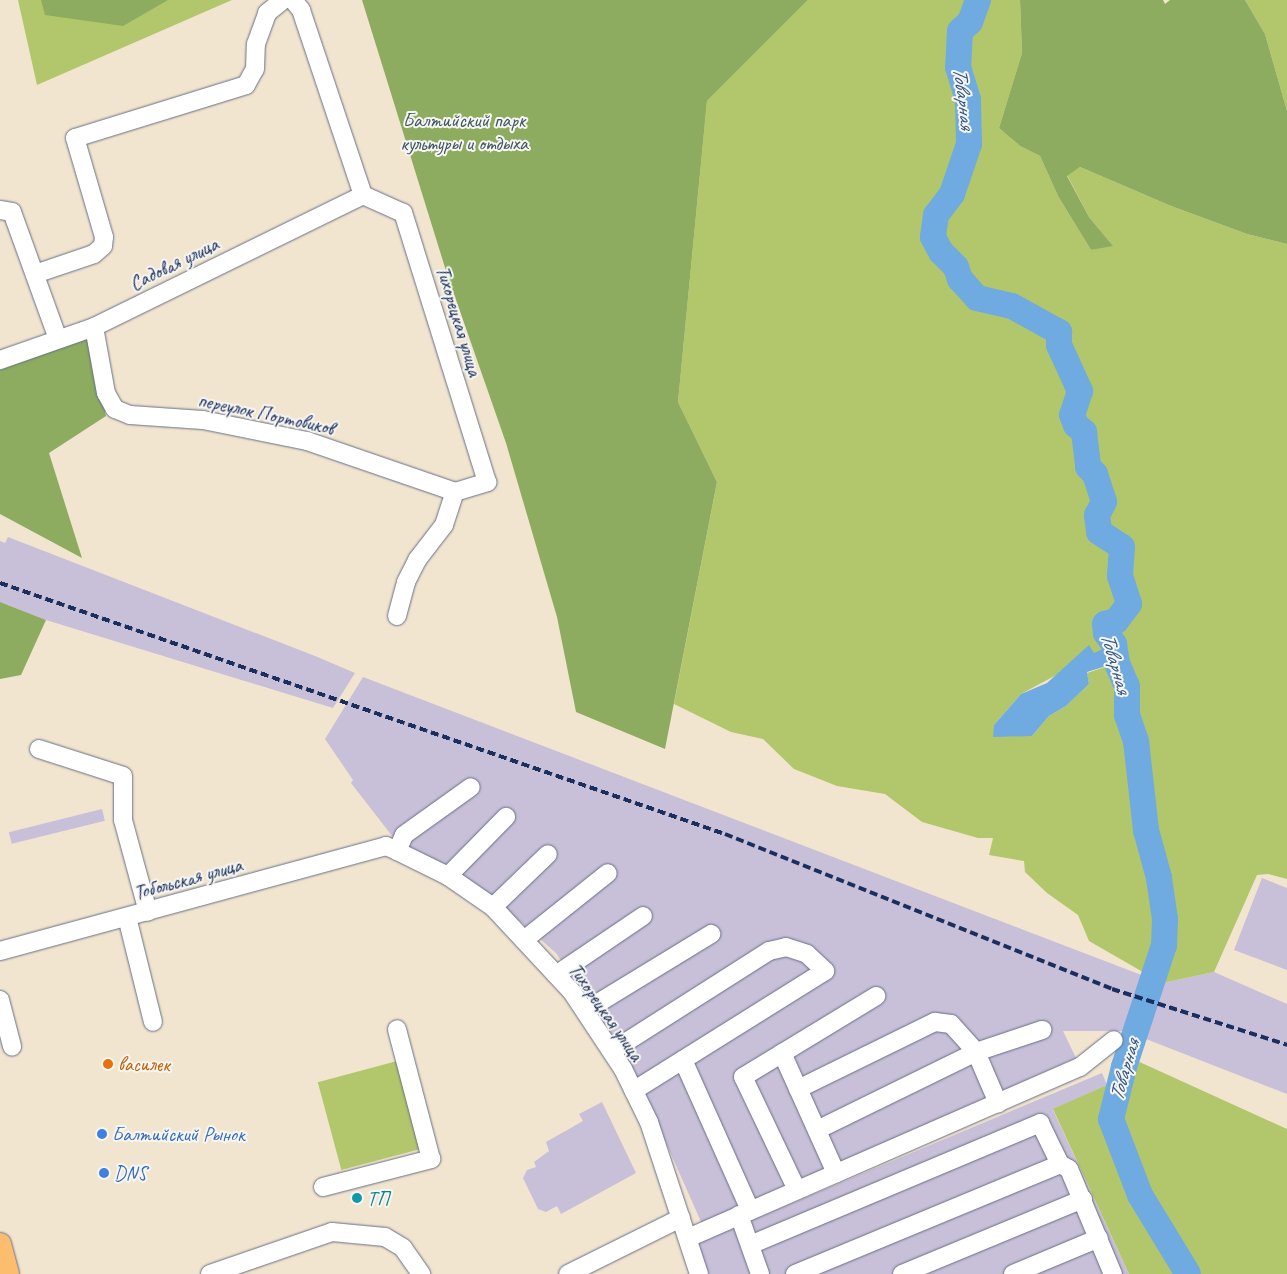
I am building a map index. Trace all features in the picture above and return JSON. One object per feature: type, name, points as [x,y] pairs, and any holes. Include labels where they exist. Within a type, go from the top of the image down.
[{"type":"main road","points":[[0,1244],[8,1274]]},
{"type":"street","points":[[35,274],[94,254],[103,246],[104,237],[75,138],[246,86],[254,69],[256,44],[267,12],[283,0]]},
{"type":"street","points":[[293,0],[301,10],[363,195]]},
{"type":"street","name":"Садовая улица","points":[[0,360],[94,327],[363,195]]},
{"type":"street","name":"Тихорецкая улица","points":[[363,195],[403,213],[487,482],[455,492]]},
{"type":"street","points":[[0,210],[12,212],[58,339]]},
{"type":"street","name":"переулок Портовиков","points":[[94,327],[106,394],[115,409],[130,415],[203,420],[307,441],[396,469],[455,492]]},
{"type":"street","points":[[397,616],[406,582],[417,560],[444,525],[455,492]]},
{"type":"street","points":[[39,748],[122,776],[123,820],[148,912]]},
{"type":"street","points":[[392,849],[404,835],[471,786]]},
{"type":"street","points":[[448,876],[506,817]]},
{"type":"street","name":"Тихорецкая улица","points":[[392,849],[448,876],[493,907],[556,975],[584,1011],[612,1051],[649,1122],[699,1274]]},
{"type":"street","name":"Тобольская улица","points":[[0,951],[392,849]]},
{"type":"street","points":[[493,907],[548,854]]},
{"type":"street","points":[[524,940],[608,873]]},
{"type":"street","points":[[556,975],[643,916]]},
{"type":"street","points":[[126,917],[153,1022]]},
{"type":"street","points":[[584,1011],[710,934]]},
{"type":"street","points":[[612,1051],[769,951],[786,948],[807,954],[825,971],[633,1091]]},
{"type":"street","points":[[798,1190],[743,1077],[876,996]]},
{"type":"street","points":[[0,1000],[12,1046]]},
{"type":"street","points":[[798,1089],[935,1022],[950,1024],[976,1052],[998,1103]]},
{"type":"street","points":[[323,1187],[431,1159],[396,1029]]},
{"type":"street","points":[[817,1130],[976,1052],[1042,1030]]},
{"type":"street","points":[[688,1238],[1080,1067],[1114,1040]]},
{"type":"street","points":[[782,1053],[836,1173]]},
{"type":"street","points":[[683,1060],[745,1212],[750,1245],[760,1274]]},
{"type":"street","points":[[750,1245],[1040,1124],[1060,1164],[1069,1169],[1113,1274]]},
{"type":"street","points":[[795,1274],[1060,1164]]},
{"type":"street","points":[[902,1274],[1083,1199]]},
{"type":"street","points":[[568,1274],[682,1218]]},
{"type":"street","points":[[210,1274],[332,1232],[385,1237],[403,1248],[420,1274]]},
{"type":"street","points":[[1013,1274],[1099,1238]]},
{"type":"shaded area","points":[[8,537],[355,673],[333,708],[46,620],[0,602],[0,541],[5,543]]},
{"type":"shaded area","points":[[363,677],[1144,976],[1125,1031],[1063,1031],[1076,1058],[702,1224],[631,1064],[556,953],[491,896],[396,841],[351,783],[353,780],[325,739]]},
{"type":"shaded area","points":[[102,809],[105,821],[12,844],[9,832]]},
{"type":"shaded area","points":[[1262,878],[1287,888],[1287,970],[1234,950]]},
{"type":"shaded area","points":[[1214,972],[1287,1004],[1287,1094],[1146,1039],[1162,983]]},
{"type":"shaded area","points":[[1102,1073],[1107,1085],[1053,1110],[1129,1274],[709,1274],[697,1243]]},
{"type":"shaded area","points":[[602,1102],[636,1173],[561,1214],[557,1206],[546,1212],[538,1209],[523,1178],[527,1170],[536,1167],[534,1162],[549,1151],[546,1142],[583,1121],[579,1114]]},
{"type":"green space","points":[[18,0],[232,0],[37,85]]},
{"type":"green space","points":[[41,0],[168,0],[123,26],[45,15]]},
{"type":"green space","name":"Балтийский парк культуры и отдыха","points":[[362,0],[808,0],[707,101],[678,402],[717,482],[665,749],[576,712],[557,617],[506,443],[447,274]]},
{"type":"green space","points":[[808,0],[1020,0],[1022,53],[999,128],[1020,146],[1040,156],[1058,196],[1091,250],[1112,245],[1089,217],[1067,175],[1080,167],[1171,206],[1247,234],[1287,244],[1287,879],[1268,874],[1257,875],[1214,972],[1162,983],[1089,941],[1078,915],[1047,893],[1025,872],[1024,861],[989,855],[993,838],[978,838],[922,822],[885,794],[837,786],[794,769],[763,739],[731,732],[674,704],[717,482],[678,402],[707,101]],"holes":[[[1114,644],[1123,647],[1129,659],[1087,673],[1089,684],[1066,706],[1049,716],[1032,736],[994,725],[1021,694]]]},
{"type":"green space","points":[[1020,0],[1163,0],[1165,4],[1170,0],[1245,0],[1265,34],[1287,111],[1287,244],[1247,234],[1171,206],[1080,167],[1067,176],[1089,217],[1113,246],[1091,250],[1058,196],[1040,156],[1020,146],[999,128],[1022,53]]},
{"type":"green space","points":[[1245,0],[1287,0],[1287,111],[1265,34]]},
{"type":"green space","points":[[88,338],[106,416],[49,453],[82,558],[0,514],[0,370]]},
{"type":"green space","points":[[0,602],[46,620],[21,675],[0,679]]},
{"type":"green space","points":[[1133,1059],[1287,1129],[1287,1274],[1129,1274],[1053,1109],[1107,1085]]},
{"type":"green space","points":[[397,1061],[421,1149],[341,1170],[318,1082]]},
{"type":"water","points":[[1114,644],[1124,647],[1129,659],[1087,672],[1089,684],[1066,706],[1049,716],[1032,736],[993,737],[994,725],[1021,694],[1047,683],[1089,645],[1094,653]]},
{"type":"waterway","name":"Товарная","points":[[978,0],[970,22],[960,31],[958,67],[968,100],[969,144],[952,194],[936,215],[933,237],[941,252],[956,267],[960,279],[977,298],[1012,306],[1059,332],[1059,345],[1080,391],[1072,415],[1076,425],[1084,432],[1088,467],[1095,474],[1104,502],[1097,515],[1099,532],[1122,547],[1120,576],[1129,604],[1116,621],[1105,624],[1106,633],[1114,644],[1117,663],[1127,686],[1127,715],[1136,741],[1146,830],[1159,878],[1165,919],[1164,945],[1124,1067],[1111,1119],[1140,1195],[1188,1274]]},
{"type":"railway","points":[[0,583],[725,834],[1112,989],[1287,1045]]},
{"type":"place","name":"василек","points":[[108,1064]]},
{"type":"place","name":"Балтийский Рынок","points":[[102,1134]]},
{"type":"place","name":"DNS","points":[[104,1173]]},
{"type":"place","name":"ТП","points":[[357,1198]]}]
